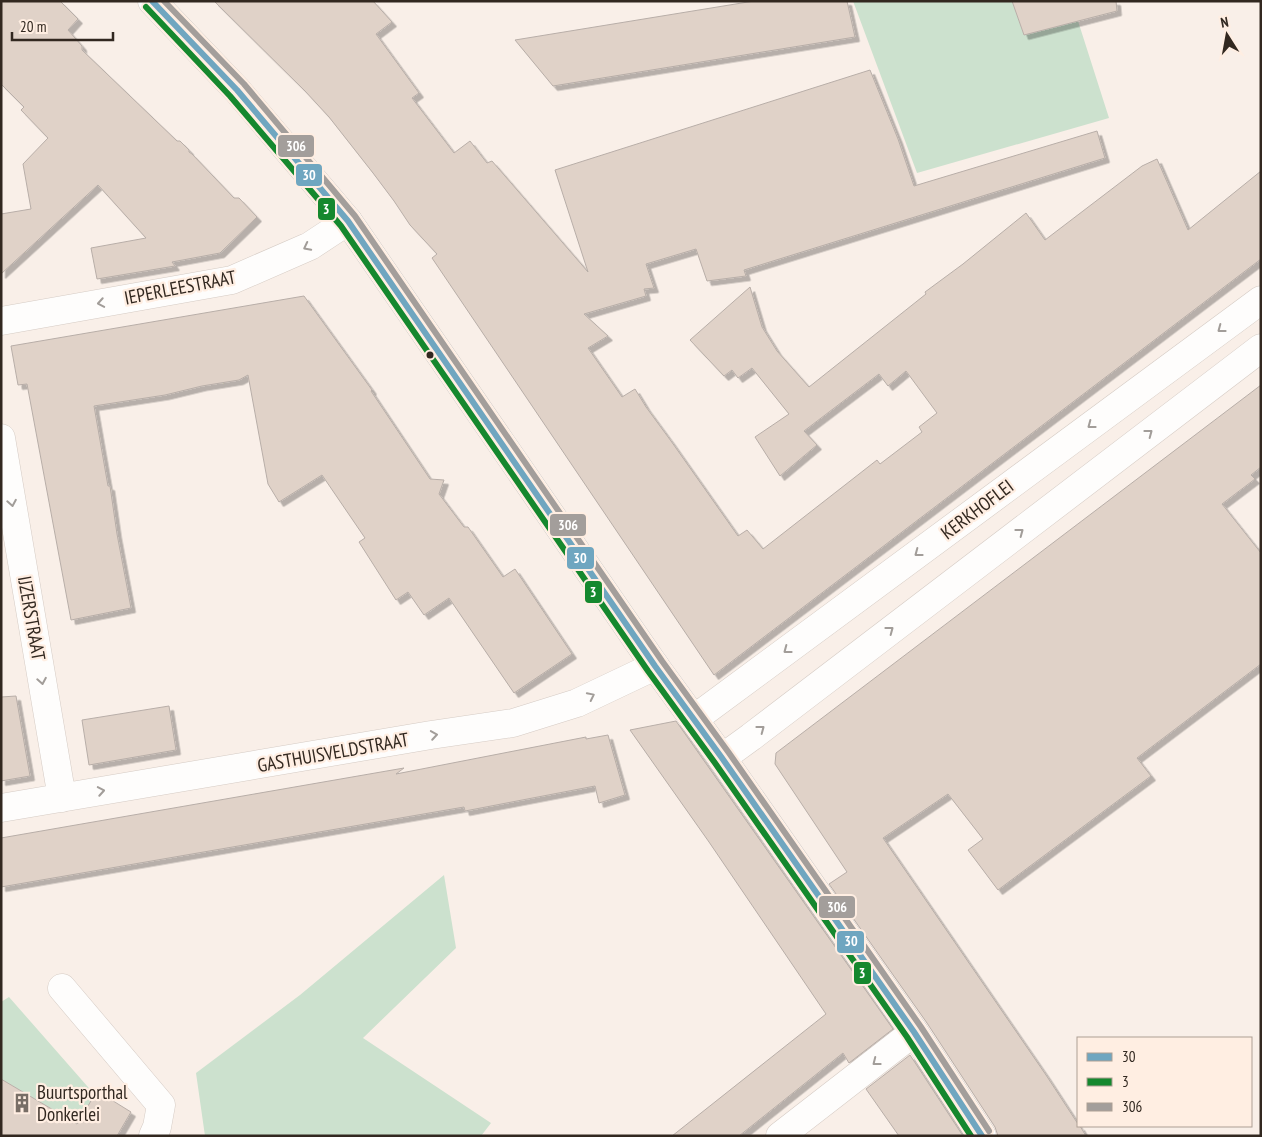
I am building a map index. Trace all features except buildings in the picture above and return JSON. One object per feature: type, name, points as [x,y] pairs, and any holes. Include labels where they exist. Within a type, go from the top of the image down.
[{"type":"street","points":[[152,1],[236,90],[348,221],[655,666],[722,758],[914,1032],[982,1136]]},
{"type":"street","name":"IEPERLEESTRAAT","points":[[1,321],[232,280],[310,246],[348,221]]},
{"type":"street","name":"KERKHOFLEI","points":[[694,719],[1261,300]]},
{"type":"street","points":[[722,758],[1261,348]]},
{"type":"street","name":"IJZERSTRAAT","points":[[1,438],[62,798]]},
{"type":"street","name":"GASTHUISVELDSTRAAT","points":[[1,808],[431,735],[513,723],[577,703],[655,666]]},
{"type":"street","points":[[62,988],[161,1105],[157,1127],[153,1136]]},
{"type":"street","points":[[780,1136],[914,1032]]},
{"type":"green space","points":[[853,1],[1012,1],[1024,35],[1078,21],[1109,118],[917,173]]},
{"type":"green space","points":[[444,875],[456,948],[363,1038],[491,1123],[481,1136],[205,1136],[196,1073],[300,995]]},
{"type":"green space","points":[[9,997],[95,1095],[77,1124],[1,1079],[1,1002]]},
{"type":"transit line","name":"30","points":[[152,1],[237,90],[348,221],[655,666],[722,758],[914,1032],[982,1136]]},
{"type":"transit line","name":"306","points":[[164,1],[244,84],[355,216],[662,661],[729,753],[921,1027],[989,1131]]},
{"type":"transit line","name":"3","points":[[146,7],[230,96],[341,226],[648,671],[715,763],[907,1037],[971,1136]]},
{"type":"place","name":"Buurtsporthal Donkerlei","points":[[22,1103]]}]
